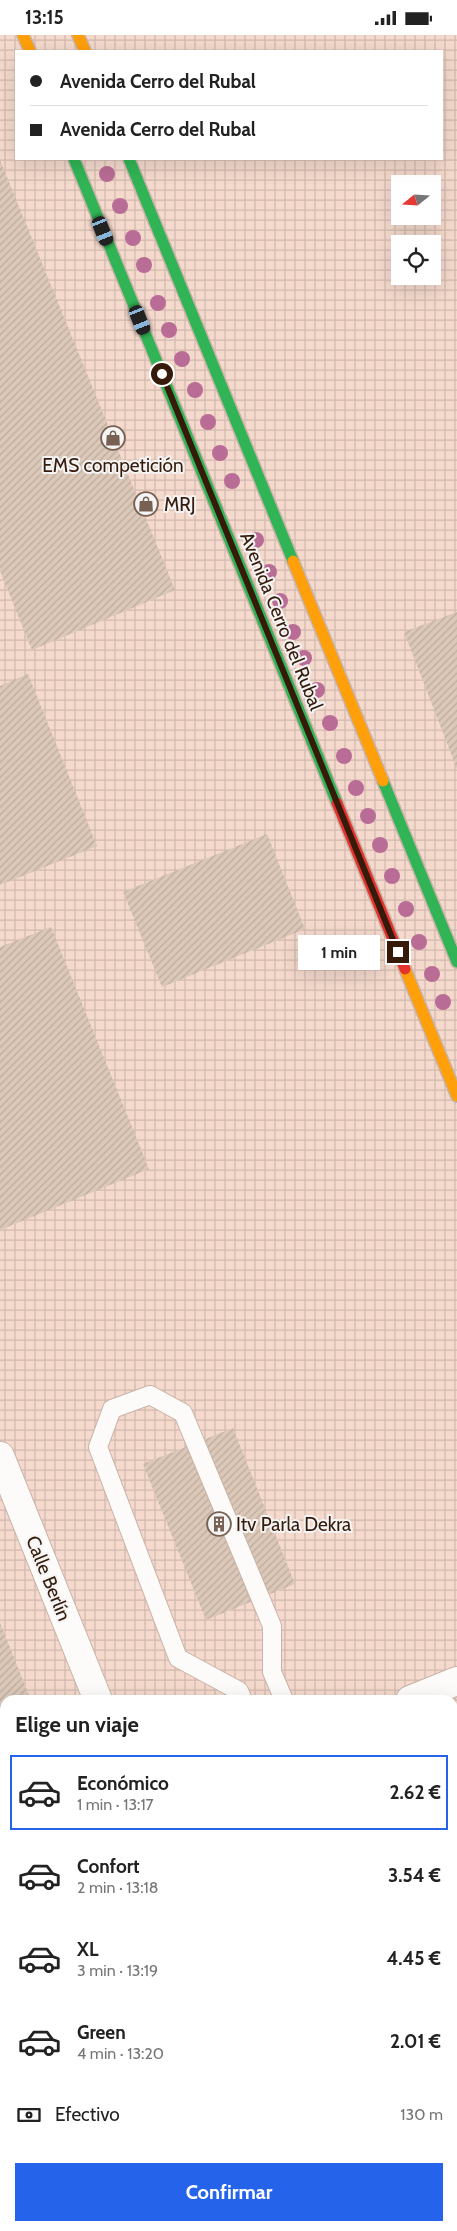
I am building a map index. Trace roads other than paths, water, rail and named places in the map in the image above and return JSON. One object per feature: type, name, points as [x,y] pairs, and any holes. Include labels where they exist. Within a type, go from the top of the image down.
[{"type":"street","points":[[23,35],[30,50]]},
{"type":"street","points":[[78,35],[85,50]]},
{"type":"street","name":"Avenida Cerro del Rubal","points":[[74,160],[457,1096]]},
{"type":"street","name":"Avenida Cerro del Rubal","points":[[129,160],[457,962]]},
{"type":"street","name":"Calle Berlín","points":[[0,1456],[96,1695]]},
{"type":"street","points":[[422,1695],[457,1681]]},
{"type":"lane","points":[[241,1695],[239,1691],[178,1658],[98,1447],[112,1409],[150,1395],[182,1413],[272,1626],[272,1673],[282,1695]]},
{"type":"place","name":"EMS competición","points":[[113,438]]},
{"type":"place","name":"MRJ","points":[[146,504]]},
{"type":"place","name":"Itv Parla Dekra","points":[[219,1524]]}]
